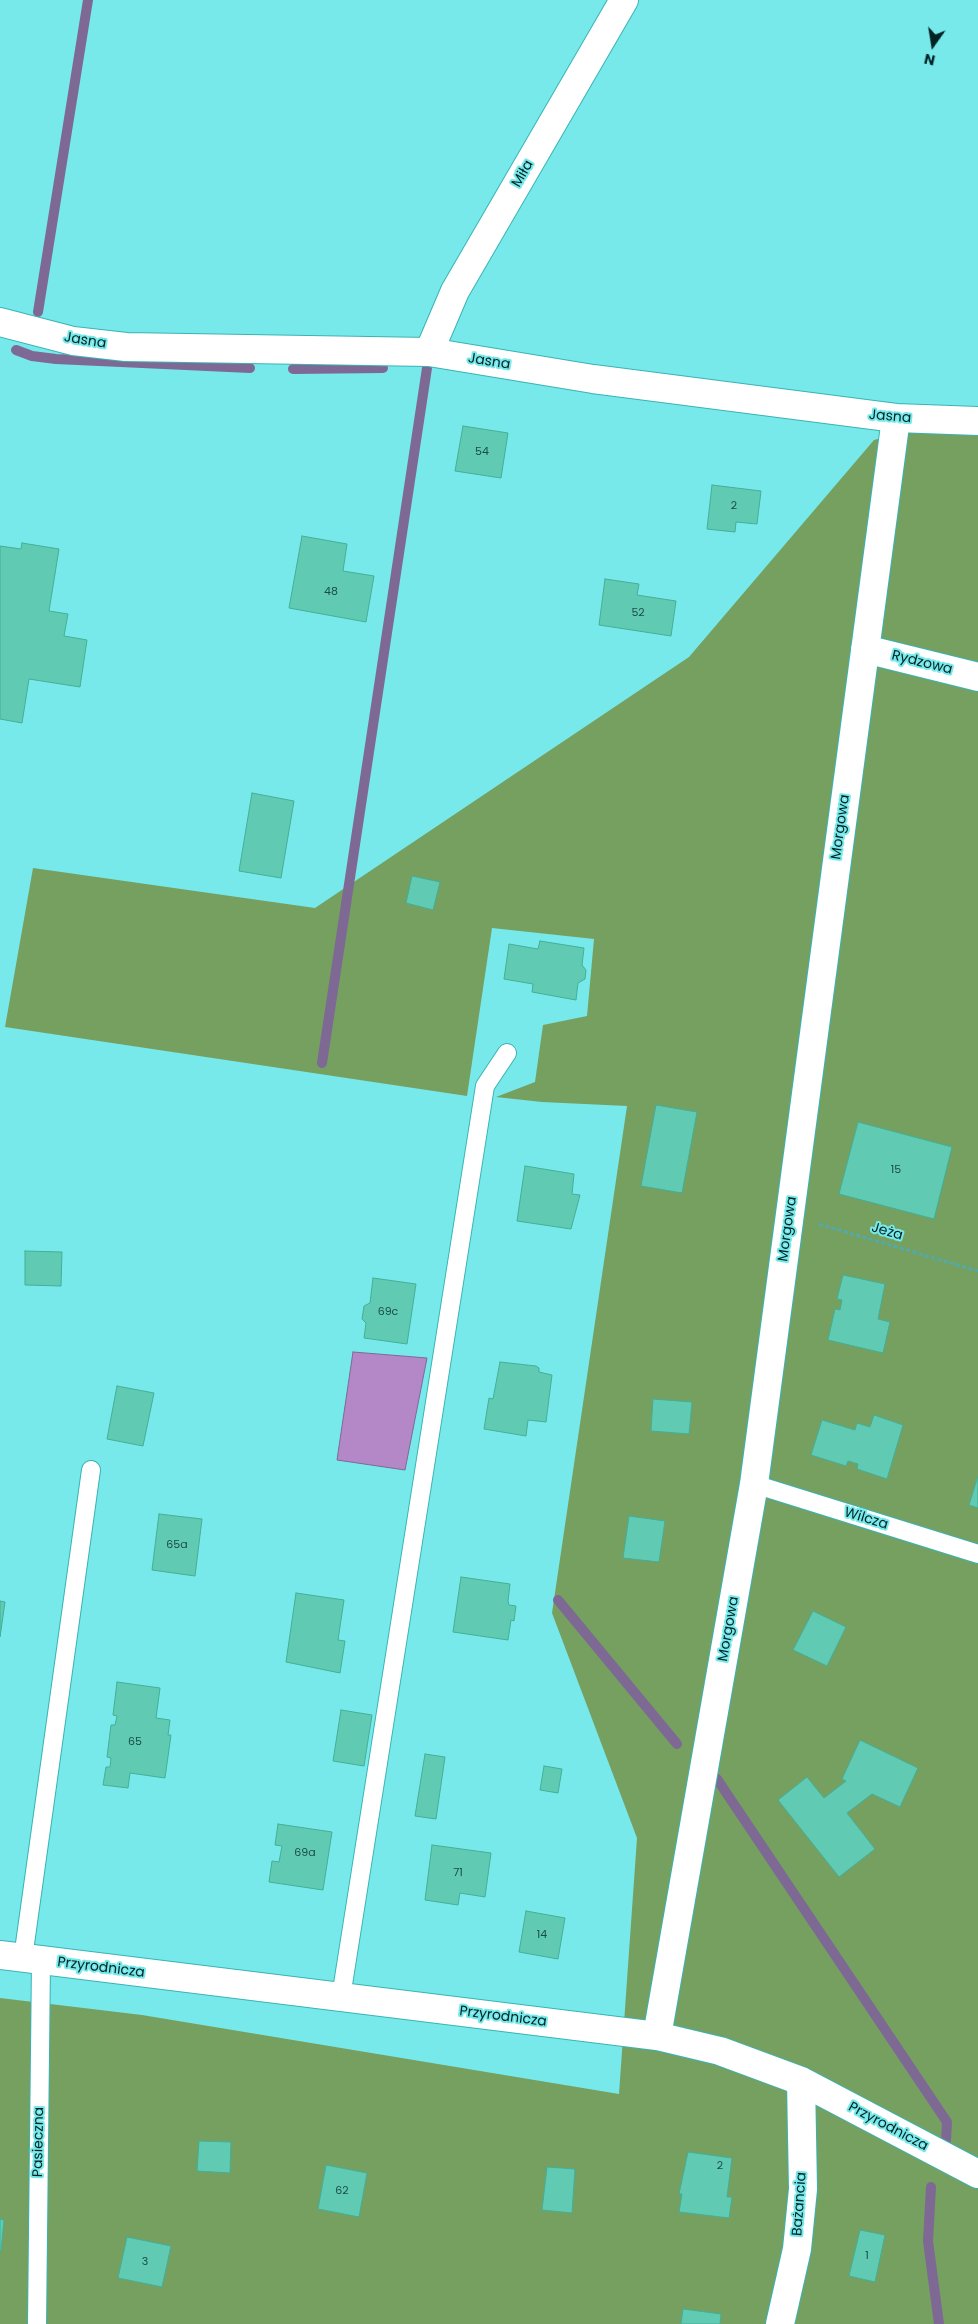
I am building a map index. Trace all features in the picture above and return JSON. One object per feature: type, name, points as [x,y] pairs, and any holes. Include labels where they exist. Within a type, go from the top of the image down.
[{"type":"street","name":"Miła","points":[[429,352],[454,291],[624,0]]},
{"type":"street","name":"Jasna","points":[[0,322],[73,341],[126,347],[429,352],[593,379],[896,418],[978,421]]},
{"type":"street","name":"Morgowa","points":[[657,2036],[754,1484],[896,418]]},
{"type":"street","name":"Rydzowa","points":[[865,649],[978,677]]},
{"type":"street","name":"Przyrodnicza","points":[[21,1958],[657,2036],[720,2051],[801,2081],[978,2174]]},
{"type":"street","name":"Bażancia","points":[[780,2324],[797,2249],[803,2189],[801,2081]]},
{"type":"lane","points":[[341,1997],[486,1086],[507,1053]]},
{"type":"lane","name":"Pasieczna","points":[[37,2324],[21,1958],[91,1470]]},
{"type":"lane","name":"Wilcza","points":[[754,1484],[978,1554]]},
{"type":"path","name":"Jeża","points":[[790,1215],[978,1271]]},
{"type":"green space","points":[[978,412],[978,2324],[0,2324],[0,1998],[142,2015],[619,2094],[637,1838],[552,1613],[627,1106],[542,1102],[496,1097],[535,1082],[543,1025],[587,1016],[594,939],[492,928],[467,1096],[5,1027],[33,868],[315,908],[689,657],[874,440]]},
{"type":"shaded area","points":[[353,1352],[427,1358],[405,1470],[337,1460]]},
{"type":"building","points":[[463,426],[508,433],[501,478],[455,471]]},
{"type":"building","points":[[712,485],[761,491],[757,524],[736,522],[735,532],[707,529]]},
{"type":"building","points":[[302,536],[347,544],[343,571],[374,576],[366,622],[289,608]]},
{"type":"building","points":[[22,543],[59,549],[49,611],[68,614],[64,636],[87,640],[80,687],[29,679],[22,723],[0,719],[0,546],[21,549]]},
{"type":"building","points":[[605,579],[639,584],[637,595],[676,601],[671,636],[599,625]]},
{"type":"building","points":[[252,793],[294,801],[281,878],[239,871]]},
{"type":"building","points":[[412,876],[440,882],[433,910],[406,903]]},
{"type":"building","points":[[540,941],[584,948],[582,965],[586,970],[585,979],[578,983],[576,1000],[532,992],[533,984],[504,979],[509,944],[538,949]]},
{"type":"building","points":[[656,1105],[697,1112],[682,1193],[641,1186]]},
{"type":"building","points":[[858,1122],[952,1147],[934,1219],[839,1194]]},
{"type":"building","points":[[525,1166],[574,1174],[572,1194],[580,1195],[571,1229],[517,1221]]},
{"type":"building","points":[[25,1251],[62,1252],[61,1286],[25,1285]]},
{"type":"building","points":[[843,1275],[885,1284],[878,1319],[890,1322],[883,1353],[828,1340],[835,1309],[840,1310],[842,1300],[837,1299]]},
{"type":"building","points":[[373,1278],[416,1284],[407,1344],[364,1338],[366,1323],[362,1319],[364,1306],[370,1303]]},
{"type":"building","points":[[500,1362],[536,1366],[539,1368],[539,1372],[552,1375],[546,1422],[528,1420],[526,1436],[484,1429],[489,1398],[493,1399]]},
{"type":"building","points":[[117,1386],[154,1393],[143,1446],[107,1439]]},
{"type":"building","points":[[653,1399],[692,1402],[689,1434],[651,1431]]},
{"type":"building","points":[[874,1415],[903,1425],[887,1479],[857,1469],[858,1464],[848,1461],[846,1466],[811,1455],[822,1420],[855,1430],[857,1423],[870,1427]]},
{"type":"building","points":[[978,1476],[978,1508],[969,1505]]},
{"type":"building","points":[[159,1514],[202,1519],[195,1576],[152,1570]]},
{"type":"building","points":[[629,1516],[665,1521],[659,1562],[623,1558]]},
{"type":"building","points":[[461,1577],[510,1584],[509,1605],[516,1606],[514,1621],[511,1620],[508,1640],[453,1632]]},
{"type":"building","points":[[296,1593],[344,1600],[338,1640],[345,1641],[340,1673],[286,1662]]},
{"type":"building","points":[[0,1601],[5,1602],[0,1637]]},
{"type":"building","points":[[813,1611],[846,1627],[827,1666],[793,1650]]},
{"type":"building","points":[[117,1682],[160,1688],[156,1718],[170,1720],[168,1735],[171,1735],[165,1778],[130,1773],[128,1788],[103,1785],[106,1767],[110,1767],[111,1758],[107,1757],[111,1725],[115,1725],[117,1716],[113,1715]]},
{"type":"building","points":[[341,1710],[372,1715],[364,1766],[333,1761]]},
{"type":"building","points":[[860,1740],[918,1768],[900,1807],[872,1794],[847,1813],[875,1849],[839,1877],[778,1800],[807,1777],[824,1798],[846,1781],[842,1779]]},
{"type":"building","points":[[425,1754],[445,1757],[436,1819],[415,1816]]},
{"type":"building","points":[[544,1766],[562,1769],[558,1793],[540,1790]]},
{"type":"building","points":[[278,1824],[332,1832],[323,1890],[269,1882],[272,1861],[279,1862],[282,1846],[275,1845]]},
{"type":"building","points":[[432,1845],[491,1853],[485,1897],[460,1893],[458,1905],[425,1900]]},
{"type":"building","points":[[526,1911],[565,1918],[558,1959],[519,1952]]},
{"type":"building","points":[[199,2141],[231,2142],[230,2173],[197,2171]]},
{"type":"building","points":[[688,2152],[732,2158],[727,2197],[732,2197],[729,2218],[679,2212],[682,2194],[679,2194]]},
{"type":"building","points":[[326,2165],[367,2173],[359,2217],[318,2209]]},
{"type":"building","points":[[547,2167],[575,2169],[572,2213],[542,2210]]},
{"type":"building","points":[[0,2219],[4,2220],[1,2251],[0,2251]]},
{"type":"building","points":[[860,2230],[885,2235],[875,2282],[849,2276]]},
{"type":"building","points":[[127,2237],[171,2246],[162,2287],[118,2278]]},
{"type":"building","points":[[683,2309],[721,2314],[720,2324],[681,2324]]},
{"type":"waterway","points":[[38,312],[88,0]]},
{"type":"waterway","points":[[16,350],[32,356],[56,359],[250,368]]},
{"type":"waterway","points":[[293,369],[383,368]]},
{"type":"waterway","points":[[322,1063],[427,368]]},
{"type":"waterway","points":[[558,1600],[677,1744]]},
{"type":"waterway","points":[[717,1779],[947,2122],[946,2140]]},
{"type":"waterway","points":[[931,2187],[928,2241],[939,2324]]}]
